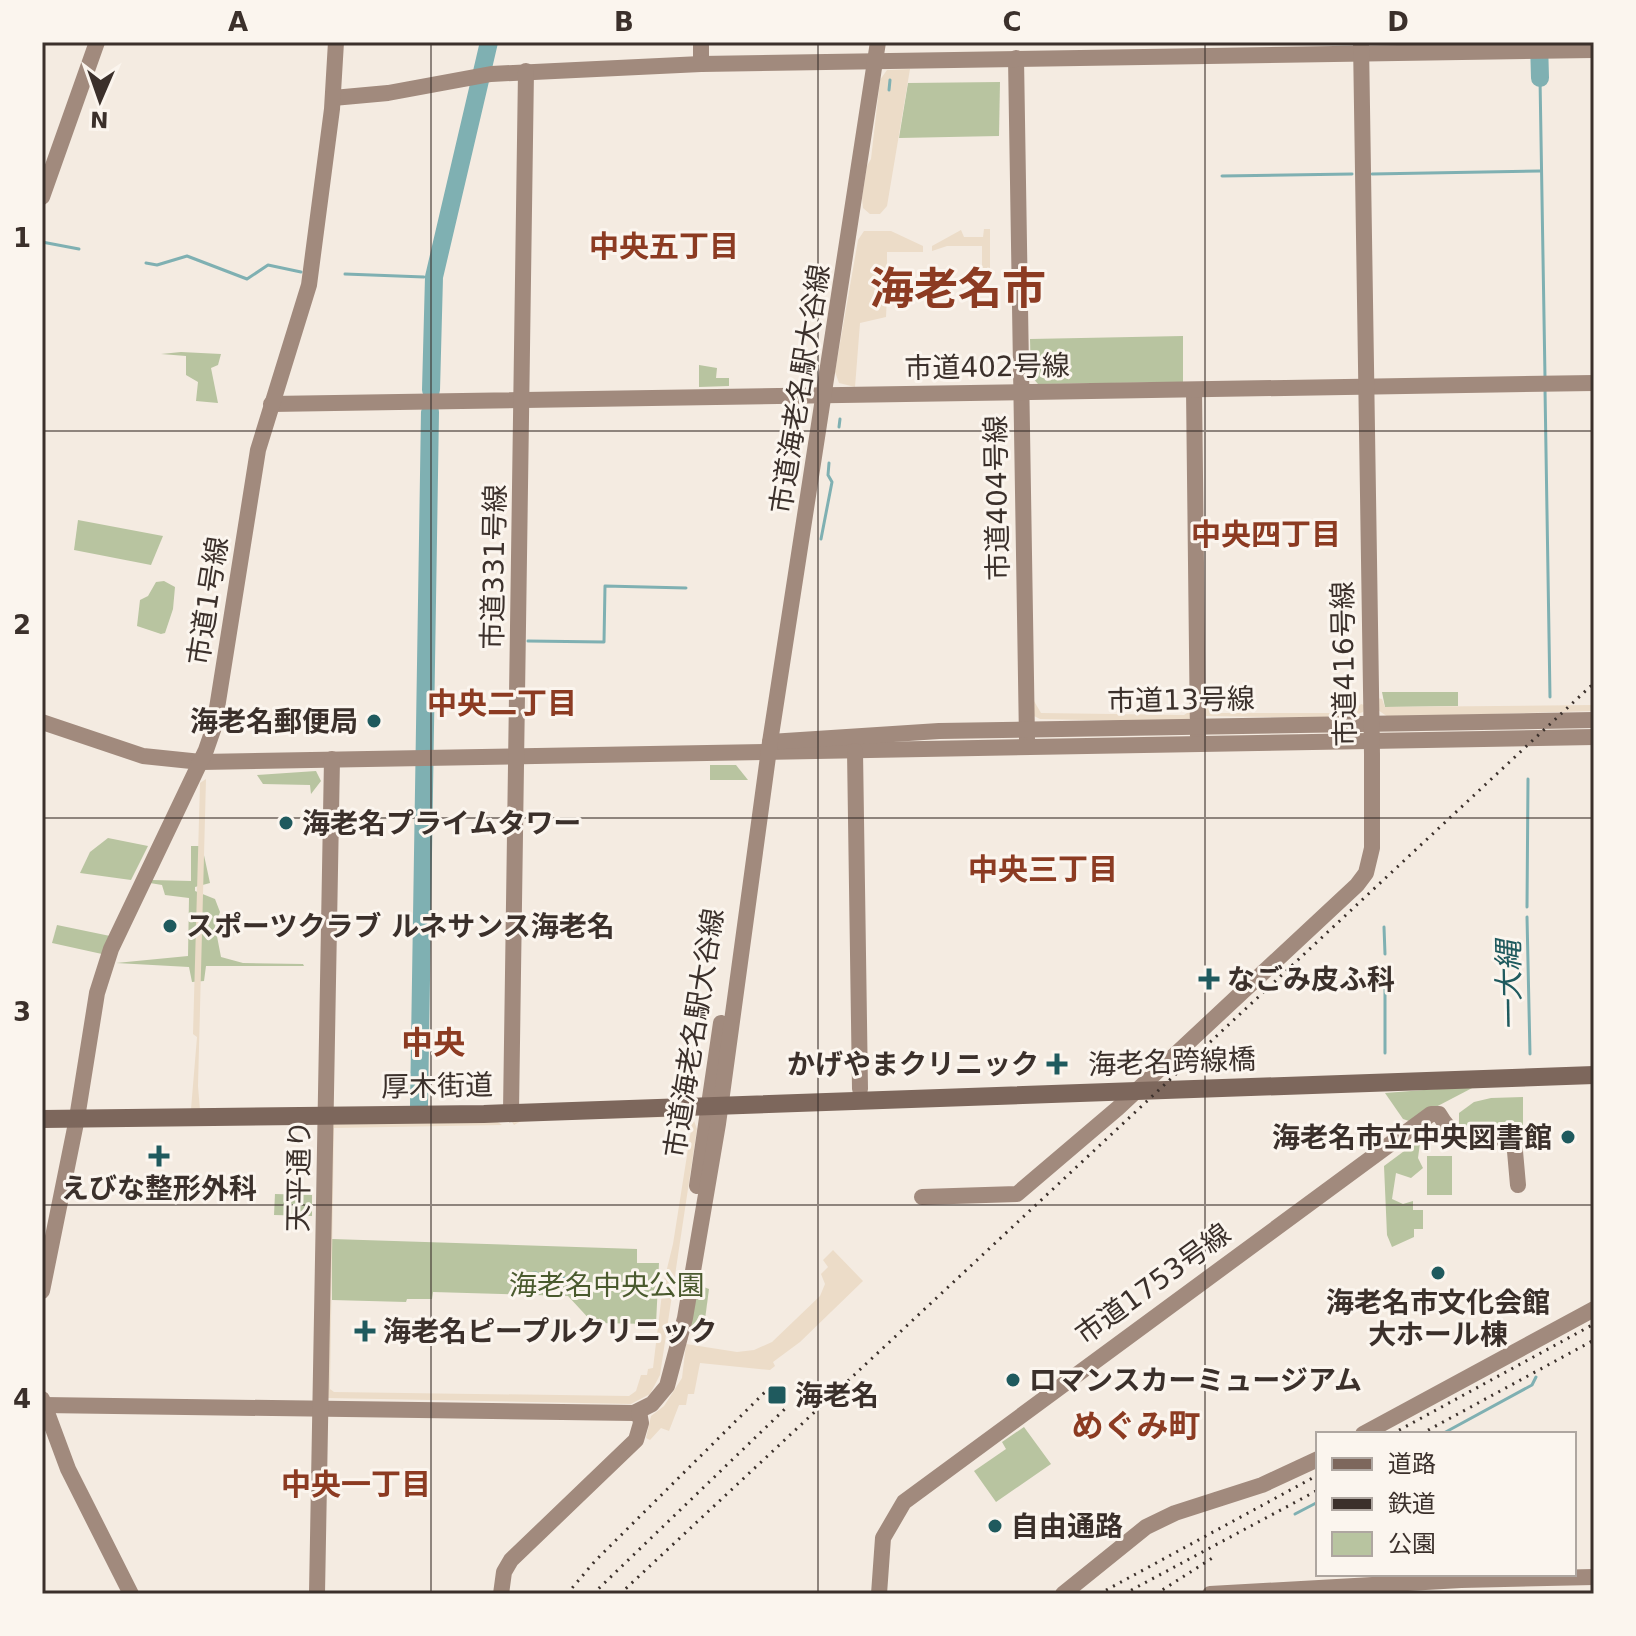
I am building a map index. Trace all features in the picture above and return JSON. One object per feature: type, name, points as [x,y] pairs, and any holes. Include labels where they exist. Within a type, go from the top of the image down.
[{"type":"main road","name":"海老名跨線橋","points":[[834,1102],[1594,1075]]},
{"type":"main road","name":"厚木街道","points":[[42,1119],[326,1117],[834,1102]]},
{"type":"street","points":[[42,197],[97,42]]},
{"type":"street","name":"市道1号線","points":[[42,1291],[77,1118],[97,993],[111,949],[201,762],[214,727],[258,450],[309,285],[333,98],[336,42]]},
{"type":"street","points":[[701,42],[701,64]]},
{"type":"street","name":"市道海老名駅大谷線","points":[[639,1412],[652,1404],[667,1386],[678,1334],[676,1317],[714,1106],[878,42]]},
{"type":"street","points":[[333,98],[388,93],[478,76],[526,71],[701,64],[1361,49],[1594,50]]},
{"type":"street","name":"市道416号線","points":[[925,1197],[1013,1197],[1135,1091],[1362,879],[1372,848],[1372,741],[1361,49]]},
{"type":"street","name":"市道404号線","points":[[1016,58],[1026,737]]},
{"type":"street","name":"市道331号線","points":[[511,1112],[526,71]]},
{"type":"street","name":"市道402号線","points":[[271,404],[1594,383]]},
{"type":"street","points":[[1194,390],[1198,743]]},
{"type":"street","name":"市道13号線","points":[[768,750],[855,751],[1198,726],[1594,720]]},
{"type":"street","points":[[42,722],[143,756],[201,762],[768,750]]},
{"type":"street","name":"市道13号線","points":[[768,750],[939,731],[1198,743],[1594,737]]},
{"type":"street","points":[[855,751],[860,1089]]},
{"type":"street","name":"天平通り","points":[[317,1594],[332,759]]},
{"type":"street","name":"市道1753号線","points":[[879,1594],[883,1538],[904,1502],[1431,1114],[1439,1114],[1449,1130],[1459,1137],[1514,1140],[1518,1185]]},
{"type":"street","points":[[1367,1432],[1594,1309]]},
{"type":"street","points":[[131,1594],[68,1469],[43,1402],[639,1412],[641,1423],[636,1440],[511,1560],[504,1572],[501,1594]]},
{"type":"street","points":[[1063,1594],[1146,1527],[1175,1513],[1275,1480],[1316,1460]]},
{"type":"street","points":[[1210,1594],[1461,1580],[1594,1577]]},
{"type":"green space","points":[[1000,82],[999,136],[899,138],[908,83]]},
{"type":"green space","points":[[1183,336],[1183,382],[1038,384],[1031,376],[1030,339]]},
{"type":"green space","points":[[161,354],[221,354],[218,365],[211,368],[218,403],[196,401],[198,382],[186,375],[186,356]]},
{"type":"green space","points":[[699,365],[717,368],[716,378],[729,378],[729,386],[699,387]]},
{"type":"green space","points":[[78,520],[163,536],[151,565],[74,550]]},
{"type":"green space","points":[[164,581],[175,587],[173,609],[165,633],[161,634],[137,626],[140,600],[148,596],[156,582]]},
{"type":"green space","points":[[1382,692],[1458,692],[1458,706],[1385,707]]},
{"type":"green space","points":[[710,765],[736,765],[748,780],[710,780]]},
{"type":"green space","points":[[316,771],[321,781],[311,794],[310,785],[263,784],[257,775]]},
{"type":"green space","points":[[108,838],[148,846],[131,880],[80,873],[90,852]]},
{"type":"green space","points":[[191,846],[202,846],[210,883],[195,887],[195,891],[215,899],[220,912],[215,926],[221,957],[243,963],[304,966],[206,966],[204,981],[192,982],[189,967],[116,963],[188,956],[189,898],[165,895],[162,885],[150,883],[152,880],[191,881]]},
{"type":"green space","points":[[57,925],[110,936],[102,954],[52,943]]},
{"type":"green space","points":[[1476,1086],[1409,1121],[1403,1119],[1385,1093]]},
{"type":"green space","points":[[1523,1097],[1523,1131],[1459,1131],[1459,1113],[1474,1102]]},
{"type":"green space","points":[[1415,1143],[1420,1143],[1418,1158],[1423,1168],[1411,1178],[1396,1173],[1392,1199],[1403,1204],[1413,1201],[1413,1210],[1423,1210],[1423,1229],[1414,1229],[1414,1237],[1392,1247],[1387,1235],[1384,1166]]},
{"type":"green space","points":[[1427,1156],[1452,1156],[1452,1195],[1427,1195]]},
{"type":"green space","points":[[275,1194],[312,1195],[312,1216],[274,1215]]},
{"type":"green space","name":"海老名中央公園","points":[[332,1239],[637,1249],[637,1263],[659,1263],[656,1324],[593,1323],[568,1296],[433,1292],[432,1299],[407,1299],[406,1302],[332,1300]]},
{"type":"green space","points":[[696,1284],[709,1289],[704,1327],[698,1332],[690,1328]]},
{"type":"green space","points":[[1024,1427],[1051,1464],[996,1502],[974,1471],[1006,1449],[1002,1442]]},
{"type":"shaded area","points":[[910,69],[887,206],[880,214],[870,214],[863,208],[862,198],[871,159],[880,80],[887,70]]},
{"type":"shaded area","points":[[984,229],[990,229],[990,280],[982,280],[982,246],[947,246],[932,251],[932,246],[961,230],[964,237],[983,237]]},
{"type":"shaded area","points":[[864,231],[891,231],[923,246],[923,252],[887,252],[887,289],[874,290],[874,297],[887,296],[886,317],[860,323],[855,387],[839,383],[835,372],[858,240]]},
{"type":"shaded area","points":[[1377,698],[1382,699],[1385,707],[1594,705],[1594,711],[1388,717],[1378,710]]},
{"type":"shaded area","points":[[1034,701],[1041,713],[1184,715],[1192,710],[1192,717],[1183,722],[1040,719],[1032,715]]},
{"type":"shaded area","points":[[1361,704],[1364,705],[1363,712],[1347,718],[1204,716],[1204,705],[1216,713],[1347,713],[1353,712]]},
{"type":"shaded area","points":[[206,779],[198,1086],[200,1110],[191,1109],[197,1037],[193,1034],[200,783]]},
{"type":"shaded area","points":[[681,1114],[694,1121],[697,1129],[660,1375],[650,1394],[631,1404],[327,1398],[332,1123],[495,1120],[502,1125],[334,1128],[330,1389],[334,1392],[629,1396],[636,1391],[641,1375],[647,1375],[648,1369],[653,1368],[663,1285],[673,1244],[691,1130],[678,1117],[523,1120],[514,1125],[512,1122],[523,1117]]},
{"type":"shaded area","points":[[833,1250],[863,1281],[800,1342],[773,1362],[775,1366],[770,1370],[700,1363],[694,1394],[688,1394],[686,1405],[679,1405],[669,1431],[661,1428],[650,1440],[646,1438],[651,1416],[664,1406],[682,1378],[686,1344],[737,1352],[754,1350],[772,1342],[820,1296],[825,1284],[821,1274],[828,1267],[823,1260]]},
{"type":"waterway","points":[[431,390],[434,277],[489,42]]},
{"type":"waterway","points":[[1539,42],[1540,78]]},
{"type":"waterway","points":[[1540,78],[1545,377]]},
{"type":"waterway","points":[[889,90],[890,80]]},
{"type":"waterway","points":[[1372,174],[1540,171]]},
{"type":"waterway","points":[[1222,176],[1352,174]]},
{"type":"waterway","points":[[42,242],[79,249]]},
{"type":"waterway","points":[[146,263],[157,265],[187,256],[247,279],[268,265],[301,272]]},
{"type":"waterway","points":[[345,274],[424,277]]},
{"type":"waterway","points":[[1545,389],[1550,697]]},
{"type":"waterway","points":[[419,1106],[430,412]]},
{"type":"waterway","points":[[839,427],[840,419]]},
{"type":"waterway","points":[[821,539],[832,482],[828,475],[829,463]]},
{"type":"waterway","points":[[528,641],[604,642],[605,586],[686,588]]},
{"type":"waterway","name":"一大縄","points":[[1527,907],[1528,779]]},
{"type":"waterway","name":"一大縄","points":[[1527,917],[1530,1054]]},
{"type":"waterway","points":[[1384,927],[1385,954]]},
{"type":"waterway","points":[[1385,973],[1385,1053]]},
{"type":"waterway","points":[[518,1275],[536,1273],[550,1281],[564,1278]]},
{"type":"waterway","points":[[1446,1432],[1532,1385],[1536,1377]]},
{"type":"waterway","points":[[1295,1514],[1316,1503]]},
{"type":"railway","points":[[620,1594],[1594,683]]},
{"type":"railway","points":[[1396,1432],[1594,1324]]},
{"type":"railway","points":[[1425,1432],[1594,1340]]},
{"type":"railway","points":[[567,1594],[595,1561],[768,1389]]},
{"type":"railway","points":[[593,1594],[788,1406]]},
{"type":"railway","points":[[1099,1594],[1316,1476]]},
{"type":"railway","points":[[1124,1594],[1316,1491]]},
{"type":"railway","points":[[1156,1594],[1214,1557]]},
{"type":"place","name":"海老名郵便局","points":[[374,721]]},
{"type":"place","name":"海老名プライムタワー","points":[[286,823]]},
{"type":"place","name":"スポーツクラブ ルネサンス海老名","points":[[170,926]]},
{"type":"place","name":"なごみ皮ふ科","points":[[1209,979]]},
{"type":"place","name":"かげやまクリニック","points":[[1057,1064]]},
{"type":"place","name":"海老名市立中央図書館","points":[[1568,1137]]},
{"type":"place","name":"えびな整形外科","points":[[159,1156]]},
{"type":"place","name":"海老名市文化会館 大ホール棟","points":[[1438,1273]]},
{"type":"place","name":"海老名ピープルクリニック","points":[[365,1331]]},
{"type":"place","name":"ロマンスカーミュージアム","points":[[1013,1380]]},
{"type":"place","name":"海老名","points":[[777,1395]]},
{"type":"place","name":"自由通路","points":[[995,1526]]},
{"type":"district","name":"中央五丁目","points":[[664,246]]},
{"type":"district","name":"海老名市","points":[[958,288]]},
{"type":"district","name":"中央四丁目","points":[[1266,534]]},
{"type":"district","name":"中央二丁目","points":[[502,703]]},
{"type":"district","name":"中央三丁目","points":[[1043,869]]},
{"type":"district","name":"中央","points":[[433,1043]]},
{"type":"district","name":"めぐみ町","points":[[1136,1426]]},
{"type":"district","name":"中央一丁目","points":[[356,1484]]}]
